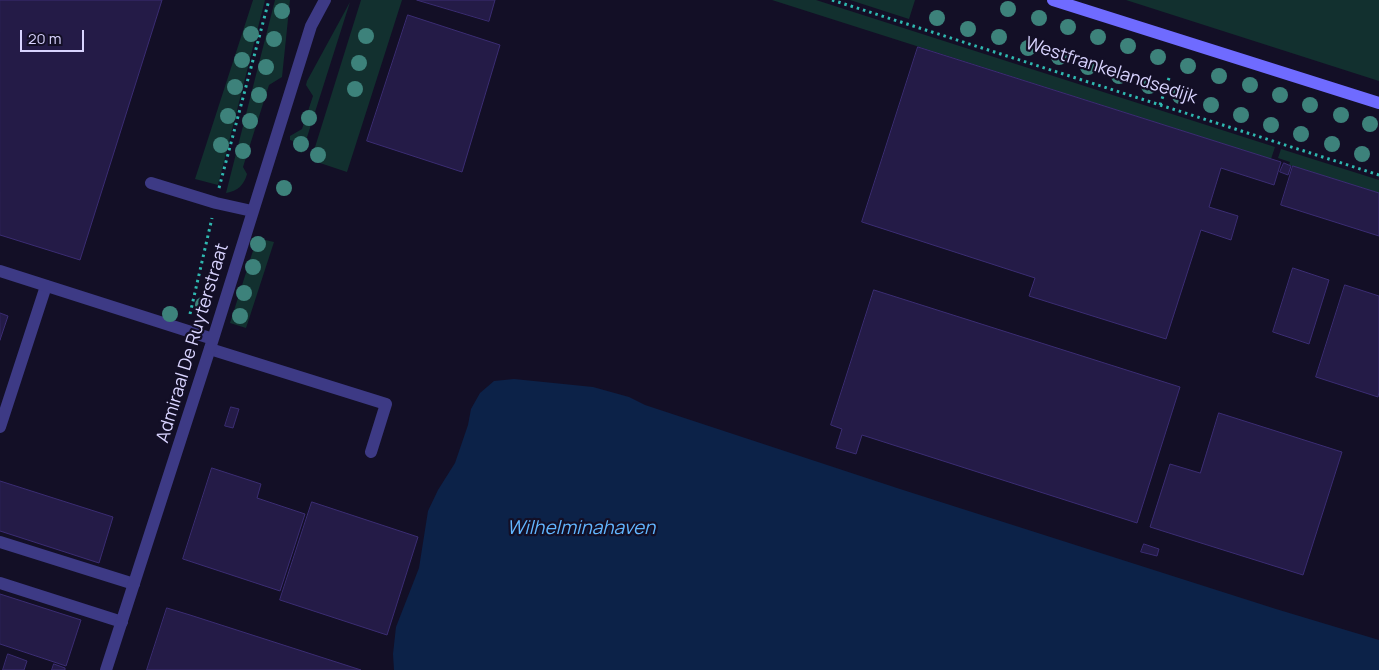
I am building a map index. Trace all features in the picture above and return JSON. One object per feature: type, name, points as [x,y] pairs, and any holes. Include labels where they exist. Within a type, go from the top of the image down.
[{"type":"street","name":"Admiraal De Ruyterstraat","points":[[106,670],[212,344],[311,26],[314,0]]},
{"type":"street","name":"Admiraal De Ruyterstraat","points":[[311,26],[326,0]]},
{"type":"street","points":[[1053,0],[1379,103]]},
{"type":"street","points":[[151,183],[216,203],[252,211]]},
{"type":"street","points":[[0,271],[186,331],[212,344],[386,404],[371,452]]},
{"type":"street","points":[[0,427],[46,286]]},
{"type":"street","points":[[0,542],[134,584]]},
{"type":"street","points":[[0,584],[122,622]]},
{"type":"path","points":[[186,331],[216,203],[269,0]]},
{"type":"path","name":"Westfrankelandsedijk","points":[[832,0],[1379,175]]},
{"type":"path","points":[[1160,105],[1170,75]]},
{"type":"green space","points":[[253,0],[265,0],[218,185],[195,179]]},
{"type":"green space","points":[[275,0],[290,0],[282,77],[269,85],[243,167],[247,174],[244,181],[237,189],[226,193]]},
{"type":"green space","points":[[361,0],[402,0],[347,172],[311,160]]},
{"type":"green space","points":[[772,0],[816,0],[1275,147],[1271,159]]},
{"type":"green space","points":[[850,0],[915,0],[909,19]]},
{"type":"green space","points":[[1126,0],[1379,0],[1379,81]]},
{"type":"green space","points":[[350,2],[302,153],[298,151],[293,141],[290,140],[290,136],[302,129],[313,96],[306,85],[307,81]]},
{"type":"green space","points":[[1281,149],[1379,180],[1379,193],[1289,165],[1290,162],[1278,158]]},
{"type":"green space","points":[[257,238],[274,242],[246,328],[230,323]]},
{"type":"water","name":"Wilhelminahaven","points":[[514,379],[593,387],[629,397],[645,405],[900,489],[1379,640],[1379,670],[394,670],[393,654],[396,627],[419,568],[428,511],[438,490],[455,463],[468,425],[471,409],[480,393],[494,381]]},
{"type":"building","points":[[0,0],[162,0],[80,260],[0,235]]},
{"type":"building","points":[[417,0],[495,0],[489,21]]},
{"type":"building","points":[[408,15],[500,45],[462,172],[367,141]]},
{"type":"building","points":[[918,47],[1281,162],[1274,185],[1221,168],[1209,207],[1238,216],[1231,240],[1201,230],[1166,339],[1029,296],[1035,278],[862,222]]},
{"type":"building","points":[[1284,163],[1291,166],[1288,175],[1280,172]]},
{"type":"building","points":[[1293,166],[1379,193],[1379,236],[1281,205]]},
{"type":"building","points":[[1293,268],[1329,280],[1309,344],[1273,332]]},
{"type":"building","points":[[1345,285],[1379,296],[1378,397],[1316,377]]},
{"type":"building","points":[[874,290],[1180,387],[1137,523],[862,435],[856,454],[836,448],[842,429],[831,425]]},
{"type":"building","points":[[0,313],[8,316],[0,340]]},
{"type":"building","points":[[231,407],[239,409],[233,428],[225,426]]},
{"type":"building","points":[[1219,413],[1342,452],[1303,575],[1150,527],[1170,464],[1200,473]]},
{"type":"building","points":[[212,468],[261,484],[257,498],[305,514],[280,591],[183,559]]},
{"type":"building","points":[[0,481],[113,517],[99,563],[0,531]]},
{"type":"building","points":[[312,502],[418,537],[387,635],[280,600]]},
{"type":"building","points":[[1144,544],[1159,549],[1157,556],[1141,552]]},
{"type":"building","points":[[0,594],[81,620],[66,666],[0,644]]},
{"type":"building","points":[[167,608],[190,615],[361,670],[147,670]]},
{"type":"building","points":[[8,654],[27,661],[24,670],[3,670]]},
{"type":"building","points":[[54,664],[65,668],[65,670],[52,670]]}]
